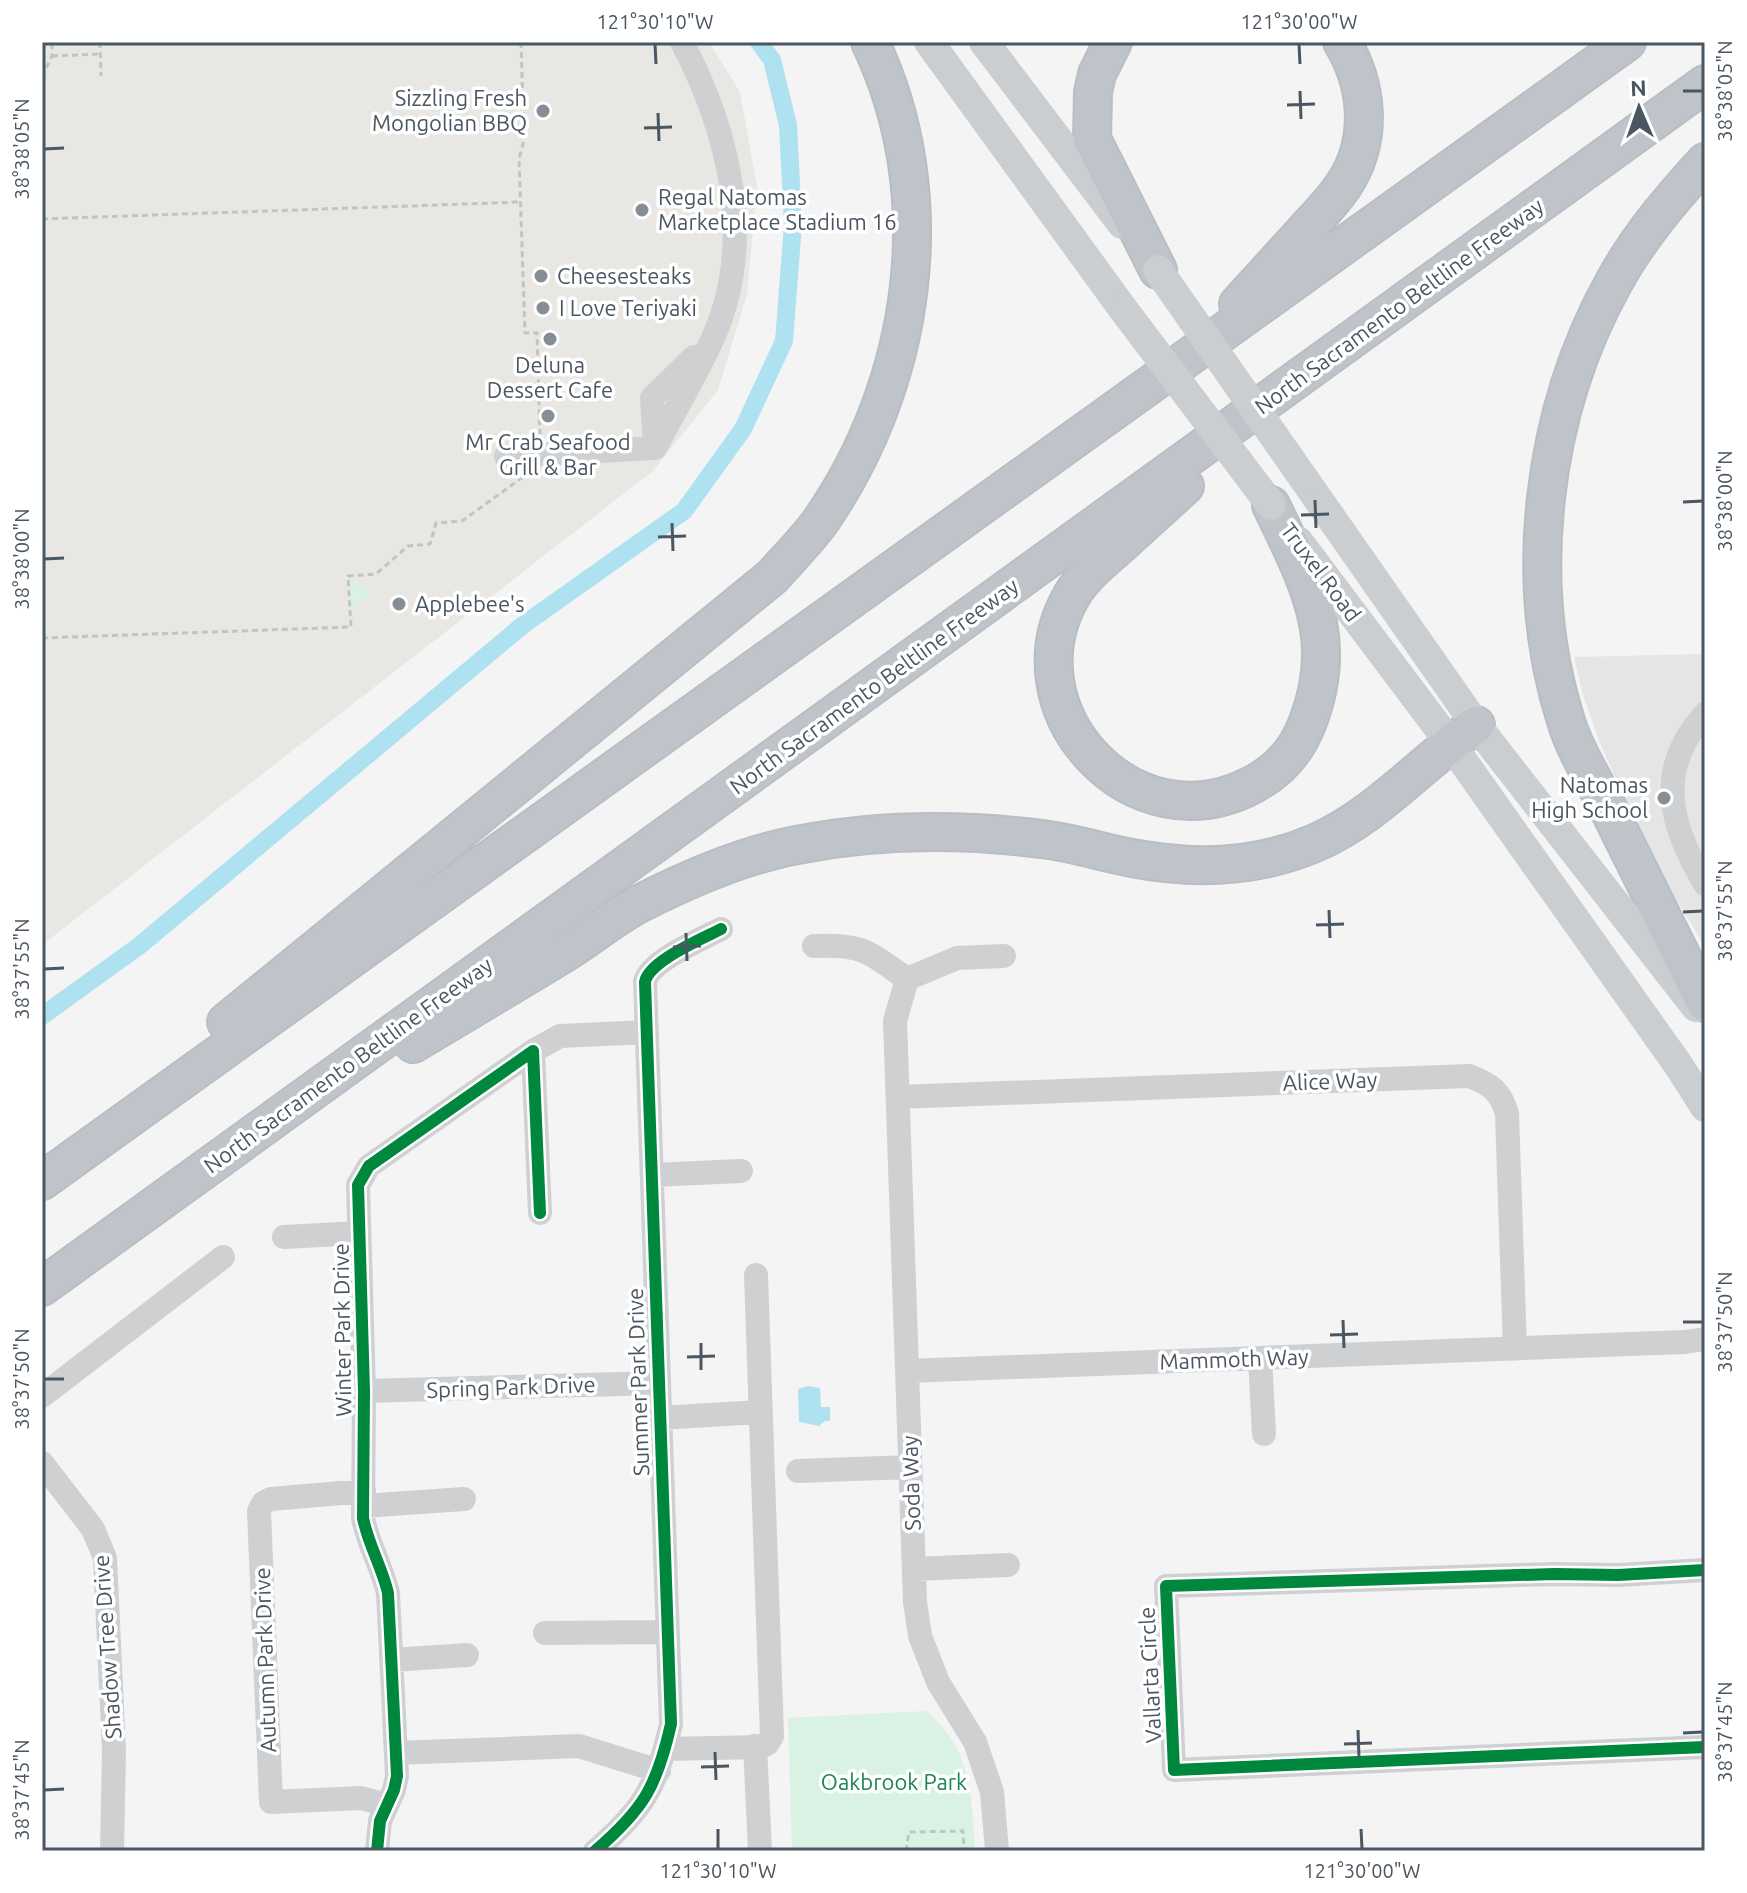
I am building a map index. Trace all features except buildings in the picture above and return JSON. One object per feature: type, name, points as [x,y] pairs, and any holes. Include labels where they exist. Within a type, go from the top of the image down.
[{"type":"highway","points":[[42,1172],[772,577],[819,522],[856,460],[889,386],[908,307],[913,226],[905,146],[883,68],[870,42]]},
{"type":"highway","points":[[1113,42],[1097,74],[1093,92],[1092,139],[1158,270]]},
{"type":"highway","points":[[1190,358],[1334,198],[1354,165],[1362,137],[1363,93],[1352,58],[1342,42]]},
{"type":"highway","points":[[42,1181],[1627,42]]},
{"type":"highway","name":"North Sacramento Beltline Freeway","points":[[42,1287],[1705,84]]},
{"type":"highway","points":[[1705,162],[1665,205],[1614,281],[1576,364],[1552,452],[1542,543],[1547,634],[1566,723],[1705,1003]]},
{"type":"highway","points":[[1271,505],[1299,564],[1318,623],[1321,674],[1315,704],[1303,733],[1281,767],[1266,778],[1228,795],[1187,801],[1160,797],[1126,784],[1090,755],[1061,708],[1054,681],[1053,654],[1064,609],[1084,578],[1318,366]]},
{"type":"highway","points":[[199,1172],[567,952],[637,905],[714,869],[795,845],[878,833],[962,834],[1050,841],[1136,859],[1196,867],[1258,862],[1316,843],[1369,811],[1463,734]]},
{"type":"main road","name":"Truxel Road","points":[[929,42],[1123,309],[1271,505],[1705,1018]]},
{"type":"main road","name":"Truxel Road","points":[[984,42],[1158,270],[1304,479],[1463,734],[1705,1107]]},
{"type":"street","points":[[515,456],[655,448],[652,398],[713,338],[729,286],[734,247],[732,176],[721,136],[693,62],[682,42]]},
{"type":"street","points":[[1705,714],[1693,728],[1678,758],[1672,791],[1675,824],[1705,884]]},
{"type":"street","name":"Summer Park Drive","points":[[595,1851],[637,1812],[662,1760],[671,1724],[646,975],[658,963],[721,929]]},
{"type":"street","points":[[814,946],[846,945],[866,951],[907,979],[957,958],[1004,956]]},
{"type":"street","name":"Soda Way","points":[[907,979],[895,1021],[915,1602],[920,1636],[938,1682],[975,1742],[992,1792],[997,1851]]},
{"type":"street","name":"Winter Park Drive","points":[[377,1851],[380,1821],[394,1790],[396,1753],[388,1593],[383,1570],[367,1535],[363,1498],[364,1391],[358,1185],[369,1166],[533,1051],[560,1036],[647,1032]]},
{"type":"street","points":[[533,1051],[540,1213]]},
{"type":"street","name":"Alice Way","points":[[898,1097],[1469,1076],[1488,1083],[1502,1097],[1507,1114],[1515,1349]]},
{"type":"street","points":[[652,1175],[741,1171]]},
{"type":"street","points":[[284,1237],[359,1233]]},
{"type":"street","points":[[42,1396],[223,1257]]},
{"type":"street","points":[[396,1753],[579,1746],[662,1760],[761,1747],[768,1743],[772,1736],[756,1275]]},
{"type":"street","name":"Mammoth Way","points":[[907,1371],[1705,1339]]},
{"type":"street","points":[[1260,1358],[1264,1434]]},
{"type":"street","name":"Spring Park Drive","points":[[364,1391],[659,1383]]},
{"type":"street","points":[[659,1418],[760,1412]]},
{"type":"street","name":"Shadow Tree Drive","points":[[42,1463],[93,1529],[105,1558],[114,1751],[112,1851]]},
{"type":"street","points":[[798,1471],[910,1467]]},
{"type":"street","points":[[363,1498],[464,1499]]},
{"type":"street","name":"Autumn Park Drive","points":[[363,1498],[271,1499],[263,1503],[259,1511],[271,1802],[361,1798],[387,1805]]},
{"type":"street","points":[[914,1569],[1008,1565]]},
{"type":"street","name":"Vallarta Circle","points":[[1705,1570],[1618,1575],[1554,1574],[1166,1586],[1174,1770],[1705,1747]]},
{"type":"street","points":[[545,1633],[667,1632]]},
{"type":"street","points":[[392,1660],[467,1655]]},
{"type":"street","points":[[755,1746],[760,1851]]},
{"type":"path","points":[[42,77],[52,56],[52,42]]},
{"type":"path","points":[[100,42],[101,76]]},
{"type":"path","points":[[42,638],[351,627],[348,576],[376,574],[408,546],[430,544],[436,523],[462,521],[524,476],[515,456],[523,440],[540,440],[537,333],[525,333],[519,159],[524,140],[521,42]]},
{"type":"path","points":[[52,56],[101,54]]},
{"type":"path","points":[[42,219],[521,202]]},
{"type":"path","points":[[906,1851],[909,1832],[963,1831],[964,1851]]},
{"type":"shaded area","points":[[42,42],[709,42],[740,92],[757,187],[747,294],[718,390],[653,471],[42,945]]},
{"type":"shaded area","name":"Natomas High School","points":[[1705,654],[1705,947],[1648,852],[1600,743],[1574,657]]},
{"type":"green space","points":[[355,579],[370,595],[351,610],[350,584]]},
{"type":"green space","name":"Oakbrook Park","points":[[927,1711],[950,1736],[964,1765],[975,1851],[792,1851],[788,1718]]},
{"type":"water","points":[[808,1386],[820,1388],[821,1407],[830,1407],[830,1421],[819,1426],[799,1422],[798,1389]]},
{"type":"waterway","points":[[42,1016],[139,946],[523,625],[684,511],[743,429],[784,341],[793,224],[788,125],[772,60],[759,42]]},
{"type":"cycle path","points":[[595,1851],[626,1822],[646,1795],[660,1764],[671,1724],[645,982],[656,966],[666,959],[721,929]]},
{"type":"cycle path","points":[[377,1851],[380,1821],[397,1776],[388,1593],[363,1518],[364,1391],[358,1185],[369,1166],[533,1051],[540,1213]]},
{"type":"cycle path","points":[[1705,1570],[1618,1575],[1554,1574],[1166,1586],[1174,1770],[1705,1747]]},
{"type":"place","name":"Sizzling Fresh Mongolian BBQ","points":[[543,111]]},
{"type":"place","name":"Regal Natomas Marketplace Stadium 16","points":[[642,210]]},
{"type":"place","name":"Cheesesteaks","points":[[541,276]]},
{"type":"place","name":"I Love Teriyaki","points":[[543,308]]},
{"type":"place","name":"Deluna Dessert Cafe","points":[[550,339]]},
{"type":"place","name":"Mr Crab Seafood Grill & Bar","points":[[548,416]]},
{"type":"place","name":"Applebee's","points":[[399,604]]},
{"type":"place","name":"Natomas High School","points":[[1664,798]]}]
